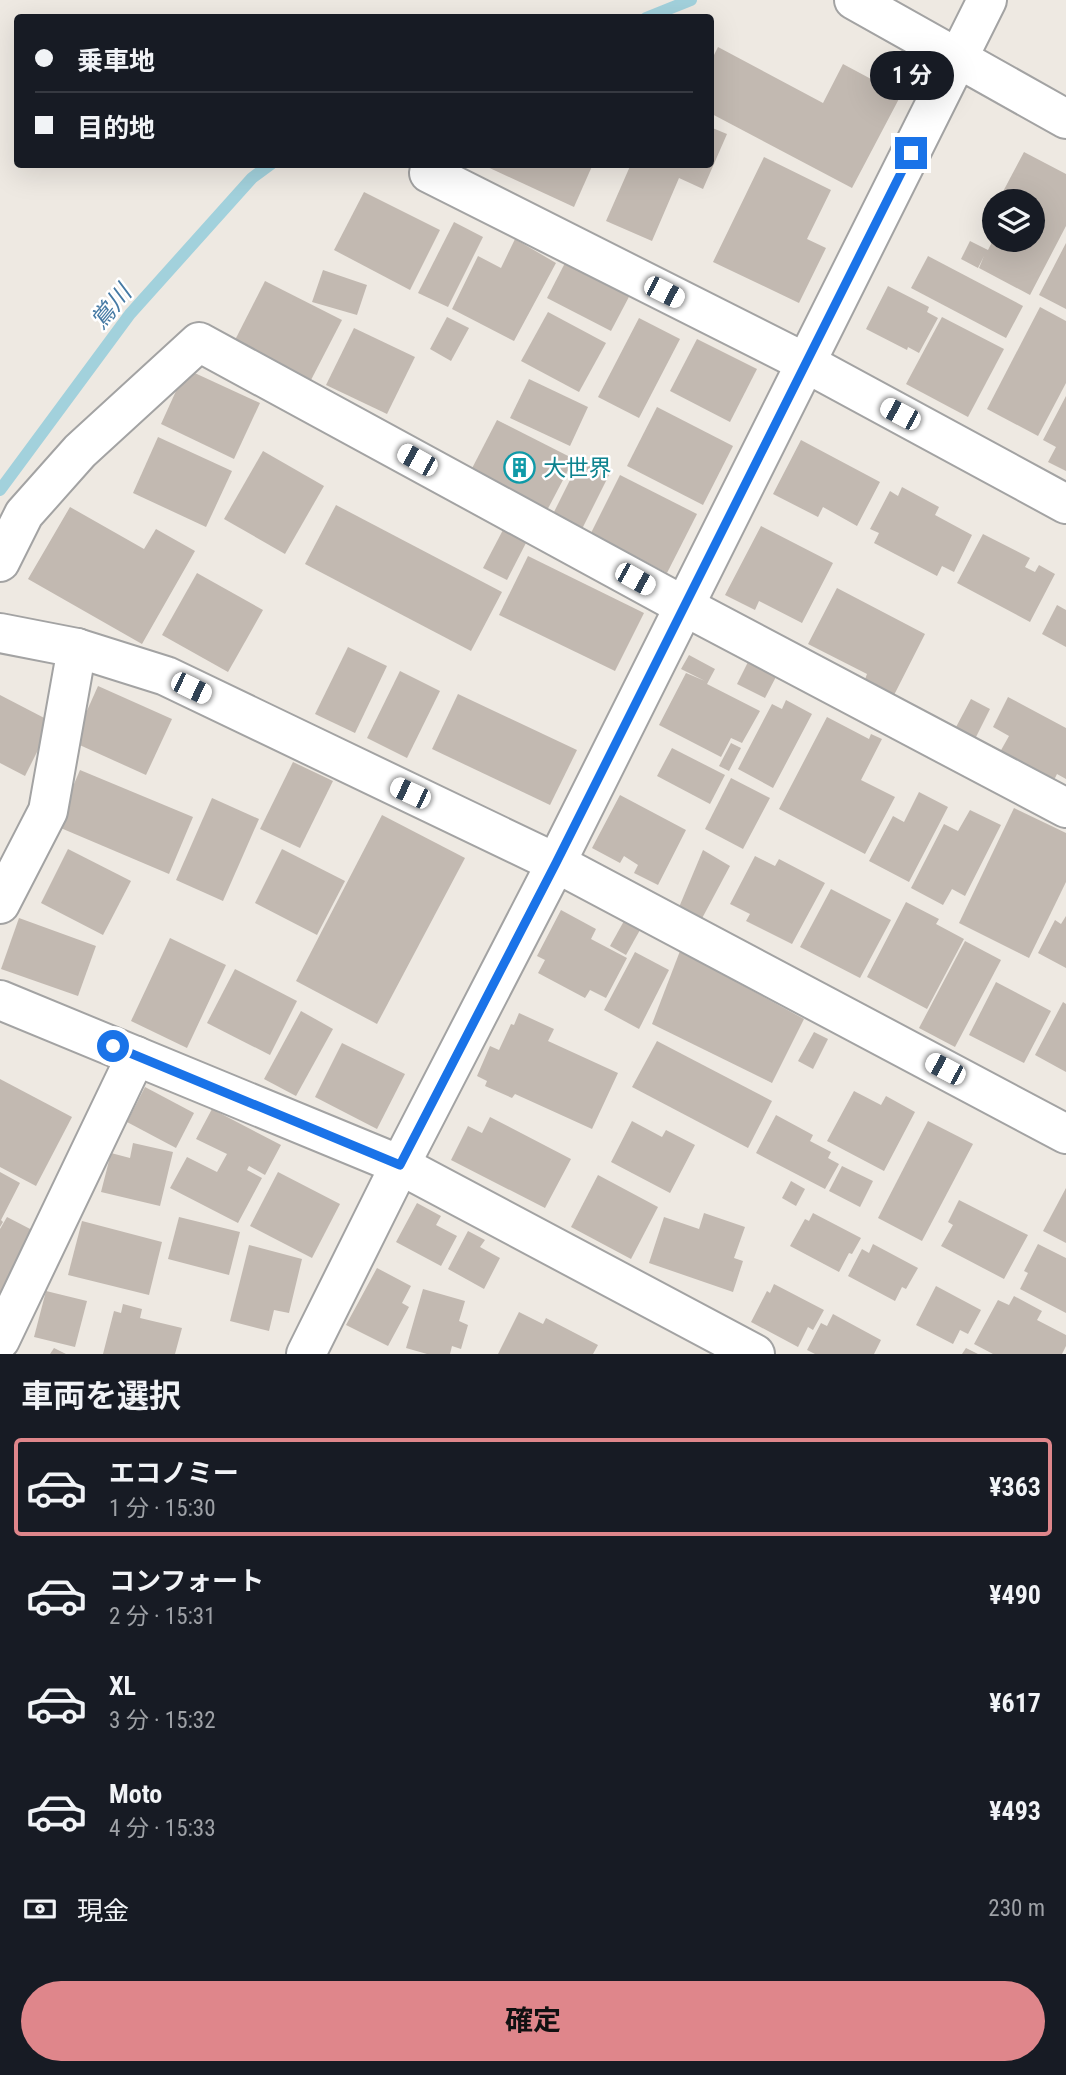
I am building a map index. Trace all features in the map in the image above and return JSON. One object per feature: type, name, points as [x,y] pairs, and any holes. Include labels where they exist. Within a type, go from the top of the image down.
[{"type":"street","points":[[854,0],[1066,119]]},
{"type":"street","points":[[306,1354],[556,863],[988,0]]},
{"type":"street","points":[[429,173],[806,363],[1066,504]]},
{"type":"street","points":[[0,562],[24,514],[80,451],[199,342],[684,606],[1066,808]]},
{"type":"street","points":[[0,633],[77,648],[166,676],[556,863],[1066,1134]]},
{"type":"street","points":[[0,904],[48,811],[77,648]]},
{"type":"street","points":[[0,1000],[400,1165],[755,1354]]},
{"type":"street","points":[[0,1340],[136,1056]]},
{"type":"building","points":[[718,47],[823,103],[843,64],[901,95],[852,188],[714,115],[714,55]]},
{"type":"building","points":[[714,129],[727,134],[714,164]]},
{"type":"building","points":[[1024,152],[1066,174],[1066,226],[1030,295],[979,268],[984,256],[978,268],[961,259],[970,241],[982,247],[982,252],[1045,252],[1045,189],[1004,189]]},
{"type":"building","points":[[764,157],[831,190],[807,239],[826,248],[799,303],[713,262]]},
{"type":"building","points":[[490,168],[591,168],[574,207]]},
{"type":"building","points":[[629,168],[712,168],[703,189],[679,178],[652,241],[606,221]]},
{"type":"building","points":[[364,192],[440,230],[410,290],[334,250]]},
{"type":"building","points":[[454,222],[483,237],[448,307],[418,293]]},
{"type":"building","points":[[515,239],[556,263],[514,341],[452,309],[478,256],[501,268]]},
{"type":"building","points":[[1066,243],[1066,309],[1039,295]]},
{"type":"building","points":[[928,256],[1023,306],[1006,338],[911,288]]},
{"type":"building","points":[[567,259],[631,293],[611,331],[547,298]]},
{"type":"building","points":[[323,270],[367,285],[357,315],[312,302]]},
{"type":"building","points":[[265,281],[342,320],[311,380],[235,340]]},
{"type":"building","points":[[888,286],[929,307],[927,312],[938,318],[919,353],[908,347],[907,350],[866,329]]},
{"type":"building","points":[[1040,307],[1066,321],[1066,383],[1038,436],[987,409]]},
{"type":"building","points":[[548,312],[606,343],[579,392],[521,361]]},
{"type":"building","points":[[447,317],[469,328],[451,361],[430,349]]},
{"type":"building","points":[[942,317],[1004,349],[968,417],[906,384]]},
{"type":"building","points":[[639,318],[680,339],[639,418],[598,397]]},
{"type":"building","points":[[354,328],[415,357],[387,414],[326,385]]},
{"type":"building","points":[[697,339],[757,369],[730,422],[670,391]]},
{"type":"building","points":[[186,369],[260,403],[234,459],[161,424]]},
{"type":"building","points":[[529,379],[588,407],[570,446],[510,418]]},
{"type":"building","points":[[1066,396],[1066,471],[1048,462],[1056,447],[1043,440]]},
{"type":"building","points":[[657,407],[733,446],[703,505],[627,466]]},
{"type":"building","name":"大世界","points":[[497,420],[574,459],[543,518],[467,478]]},
{"type":"building","points":[[158,437],[232,471],[206,527],[133,493]]},
{"type":"building","points":[[801,440],[880,482],[857,526],[823,507],[818,517],[773,494]]},
{"type":"building","points":[[263,451],[324,486],[285,554],[224,519]]},
{"type":"building","points":[[581,458],[610,473],[582,529],[553,514]]},
{"type":"building","points":[[620,475],[697,514],[667,573],[591,533]]},
{"type":"building","points":[[902,487],[939,507],[935,515],[972,535],[954,572],[942,566],[937,576],[874,543],[879,533],[870,529],[890,491],[898,496]]},
{"type":"building","points":[[336,505],[502,592],[471,651],[305,564]]},
{"type":"building","points":[[70,507],[144,549],[156,529],[195,551],[142,644],[28,579]]},
{"type":"building","points":[[761,526],[833,563],[802,623],[759,601],[755,610],[725,595]]},
{"type":"building","points":[[504,528],[527,541],[507,580],[483,568]]},
{"type":"building","points":[[983,534],[1030,558],[1025,567],[1035,572],[1039,565],[1055,574],[1030,622],[957,583]]},
{"type":"building","points":[[528,556],[644,613],[615,671],[499,615]]},
{"type":"building","points":[[197,573],[263,610],[228,672],[162,635]]},
{"type":"building","points":[[837,588],[925,634],[893,697],[864,682],[867,674],[808,644]]},
{"type":"building","points":[[1057,605],[1066,610],[1066,647],[1042,634]]},
{"type":"building","points":[[348,647],[387,666],[355,733],[315,714]]},
{"type":"building","points":[[689,655],[715,669],[707,684],[760,711],[742,743],[731,738],[721,757],[659,725],[686,673],[705,681],[681,669]]},
{"type":"building","points":[[750,658],[778,673],[765,698],[737,684]]},
{"type":"building","points":[[400,671],[440,691],[407,758],[367,738]]},
{"type":"building","points":[[98,686],[172,719],[146,775],[73,742]]},
{"type":"building","points":[[458,694],[577,750],[550,805],[432,749]]},
{"type":"building","points":[[0,695],[52,722],[25,776],[0,763]]},
{"type":"building","points":[[1008,697],[1066,728],[1066,779],[1057,774],[1054,780],[1000,752],[1009,736],[993,727]]},
{"type":"building","points":[[971,699],[990,709],[975,739],[955,729]]},
{"type":"building","points":[[786,700],[812,714],[773,788],[738,769],[772,704],[782,709]]},
{"type":"building","points":[[827,717],[869,739],[871,734],[882,739],[861,780],[895,797],[865,854],[779,809]]},
{"type":"building","points":[[731,743],[741,748],[729,771],[719,766]]},
{"type":"building","points":[[672,748],[725,775],[710,804],[657,776]]},
{"type":"building","points":[[293,762],[333,781],[300,848],[260,829]]},
{"type":"building","points":[[80,770],[193,817],[169,874],[56,826]]},
{"type":"building","points":[[731,778],[770,798],[743,849],[705,829]]},
{"type":"building","points":[[919,792],[948,807],[909,882],[869,861],[893,816],[904,822]]},
{"type":"building","points":[[620,795],[686,830],[658,885],[634,873],[638,865],[624,856],[620,863],[592,848]]},
{"type":"building","points":[[212,798],[259,819],[223,901],[176,880]]},
{"type":"building","points":[[1014,808],[1066,833],[1066,882],[1029,958],[959,923]]},
{"type":"building","points":[[970,810],[1001,825],[965,896],[952,889],[943,905],[911,888],[944,824],[958,831]]},
{"type":"building","points":[[382,815],[465,858],[377,1024],[296,981]]},
{"type":"building","points":[[68,849],[131,881],[103,935],[41,903]]},
{"type":"building","points":[[282,849],[345,881],[317,935],[255,903]]},
{"type":"building","points":[[703,850],[730,866],[699,924],[677,912]]},
{"type":"building","points":[[755,856],[775,866],[779,859],[825,883],[792,944],[746,921],[750,914],[730,904]]},
{"type":"building","points":[[831,889],[891,920],[860,978],[800,947]]},
{"type":"building","points":[[906,902],[939,919],[936,924],[964,939],[927,1009],[867,977]]},
{"type":"building","points":[[561,910],[596,929],[591,939],[627,958],[606,998],[590,990],[585,998],[538,973],[545,960],[537,956]]},
{"type":"building","points":[[1066,916],[1066,968],[1038,953],[1055,920],[1061,924]]},
{"type":"building","points":[[19,918],[96,946],[78,996],[1,969]]},
{"type":"building","points":[[624,921],[640,930],[626,955],[610,946]]},
{"type":"building","points":[[170,938],[226,965],[187,1048],[131,1021]]},
{"type":"building","points":[[965,941],[1001,960],[955,1047],[919,1028]]},
{"type":"building","points":[[680,951],[804,1019],[772,1083],[652,1024]]},
{"type":"building","points":[[635,952],[669,970],[639,1029],[604,1010]]},
{"type":"building","points":[[235,969],[297,1001],[270,1055],[207,1023]]},
{"type":"building","points":[[996,982],[1051,1011],[1024,1063],[969,1035]]},
{"type":"building","points":[[1063,1002],[1066,1004],[1066,1072],[1035,1055]]},
{"type":"building","points":[[301,1011],[333,1029],[296,1096],[264,1079]]},
{"type":"building","points":[[519,1013],[554,1029],[548,1041],[618,1073],[592,1129],[515,1094],[512,1098],[485,1086],[487,1081],[477,1076],[490,1046],[499,1050]]},
{"type":"building","points":[[814,1032],[828,1039],[813,1069],[798,1061]]},
{"type":"building","points":[[657,1041],[772,1101],[748,1148],[632,1087]]},
{"type":"building","points":[[342,1043],[405,1074],[377,1129],[315,1097]]},
{"type":"building","points":[[0,1079],[72,1117],[36,1186],[0,1167]]},
{"type":"building","points":[[145,1087],[194,1113],[176,1148],[127,1122]]},
{"type":"building","points":[[854,1091],[881,1105],[886,1096],[915,1112],[884,1171],[827,1141]]},
{"type":"building","points":[[212,1109],[281,1145],[265,1175],[249,1166],[247,1170],[262,1178],[238,1223],[170,1188],[187,1157],[217,1172],[227,1154],[196,1139]]},
{"type":"building","points":[[776,1115],[813,1135],[810,1141],[831,1152],[828,1158],[839,1164],[825,1189],[756,1153]]},
{"type":"building","points":[[490,1117],[571,1159],[545,1208],[451,1160],[468,1126],[482,1133]]},
{"type":"building","points":[[632,1121],[662,1137],[666,1130],[695,1145],[670,1193],[611,1162]]},
{"type":"building","points":[[928,1121],[973,1144],[922,1241],[878,1218]]},
{"type":"building","points":[[133,1143],[173,1152],[160,1206],[101,1192],[111,1153],[130,1158]]},
{"type":"building","points":[[842,1166],[873,1181],[860,1207],[829,1191]]},
{"type":"building","points":[[0,1172],[20,1183],[0,1227]]},
{"type":"building","points":[[278,1172],[340,1204],[312,1258],[250,1226]]},
{"type":"building","points":[[598,1175],[658,1207],[631,1259],[571,1227]]},
{"type":"building","points":[[791,1181],[805,1189],[796,1206],[782,1198]]},
{"type":"building","points":[[1066,1188],[1066,1243],[1043,1231]]},
{"type":"building","points":[[959,1200],[1028,1235],[1004,1279],[941,1246],[953,1225],[948,1222]]},
{"type":"building","points":[[417,1203],[441,1216],[436,1225],[457,1236],[441,1266],[396,1242]]},
{"type":"building","points":[[704,1213],[745,1227],[734,1258],[743,1261],[733,1292],[649,1263],[664,1217],[699,1229]]},
{"type":"building","points":[[813,1213],[861,1238],[839,1272],[790,1246],[805,1219],[809,1221]]},
{"type":"building","points":[[7,1217],[36,1232],[0,1302],[0,1229]]},
{"type":"building","points":[[179,1217],[240,1232],[229,1275],[168,1259]]},
{"type":"building","points":[[82,1221],[162,1242],[149,1295],[68,1275]]},
{"type":"building","points":[[468,1231],[485,1240],[480,1247],[500,1258],[484,1289],[448,1269]]},
{"type":"building","points":[[873,1244],[918,1268],[906,1289],[902,1287],[895,1301],[848,1276],[862,1249],[869,1253]]},
{"type":"building","points":[[1038,1244],[1066,1258],[1066,1313],[1020,1289],[1028,1273],[1024,1271]]},
{"type":"building","points":[[249,1245],[302,1259],[289,1313],[274,1310],[269,1331],[230,1321]]},
{"type":"building","points":[[377,1268],[411,1286],[402,1303],[409,1307],[388,1346],[346,1325]]},
{"type":"building","points":[[774,1284],[824,1310],[813,1330],[808,1327],[798,1347],[751,1322],[767,1291],[770,1293]]},
{"type":"building","points":[[936,1286],[981,1310],[968,1334],[960,1330],[953,1344],[916,1325]]},
{"type":"building","points":[[423,1289],[465,1301],[459,1321],[468,1325],[461,1349],[452,1346],[450,1354],[427,1354],[406,1348]]},
{"type":"building","points":[[46,1291],[87,1301],[75,1347],[34,1337]]},
{"type":"building","points":[[1014,1296],[1042,1311],[1037,1320],[1066,1335],[1066,1346],[1062,1354],[993,1354],[974,1344],[998,1300],[1009,1305]]},
{"type":"building","points":[[123,1304],[142,1309],[140,1318],[182,1328],[175,1354],[103,1354],[114,1311],[121,1313]]},
{"type":"building","points":[[519,1312],[543,1324],[546,1318],[598,1345],[593,1354],[498,1354]]},
{"type":"building","points":[[833,1314],[881,1340],[874,1354],[815,1354],[807,1350],[821,1323],[827,1326]]},
{"type":"building","points":[[54,1348],[66,1354],[50,1354]]},
{"type":"building","points":[[966,1348],[978,1354],[962,1354]]},
{"type":"waterway","name":"鴬川","points":[[656,14],[691,0]]},
{"type":"waterway","name":"鴬川","points":[[0,490],[130,314],[252,178],[266,168]]},
{"type":"place","name":"大世界","points":[[520,468]]},
{"type":"route","points":[[113,1046],[400,1165],[556,863],[911,153]]}]
